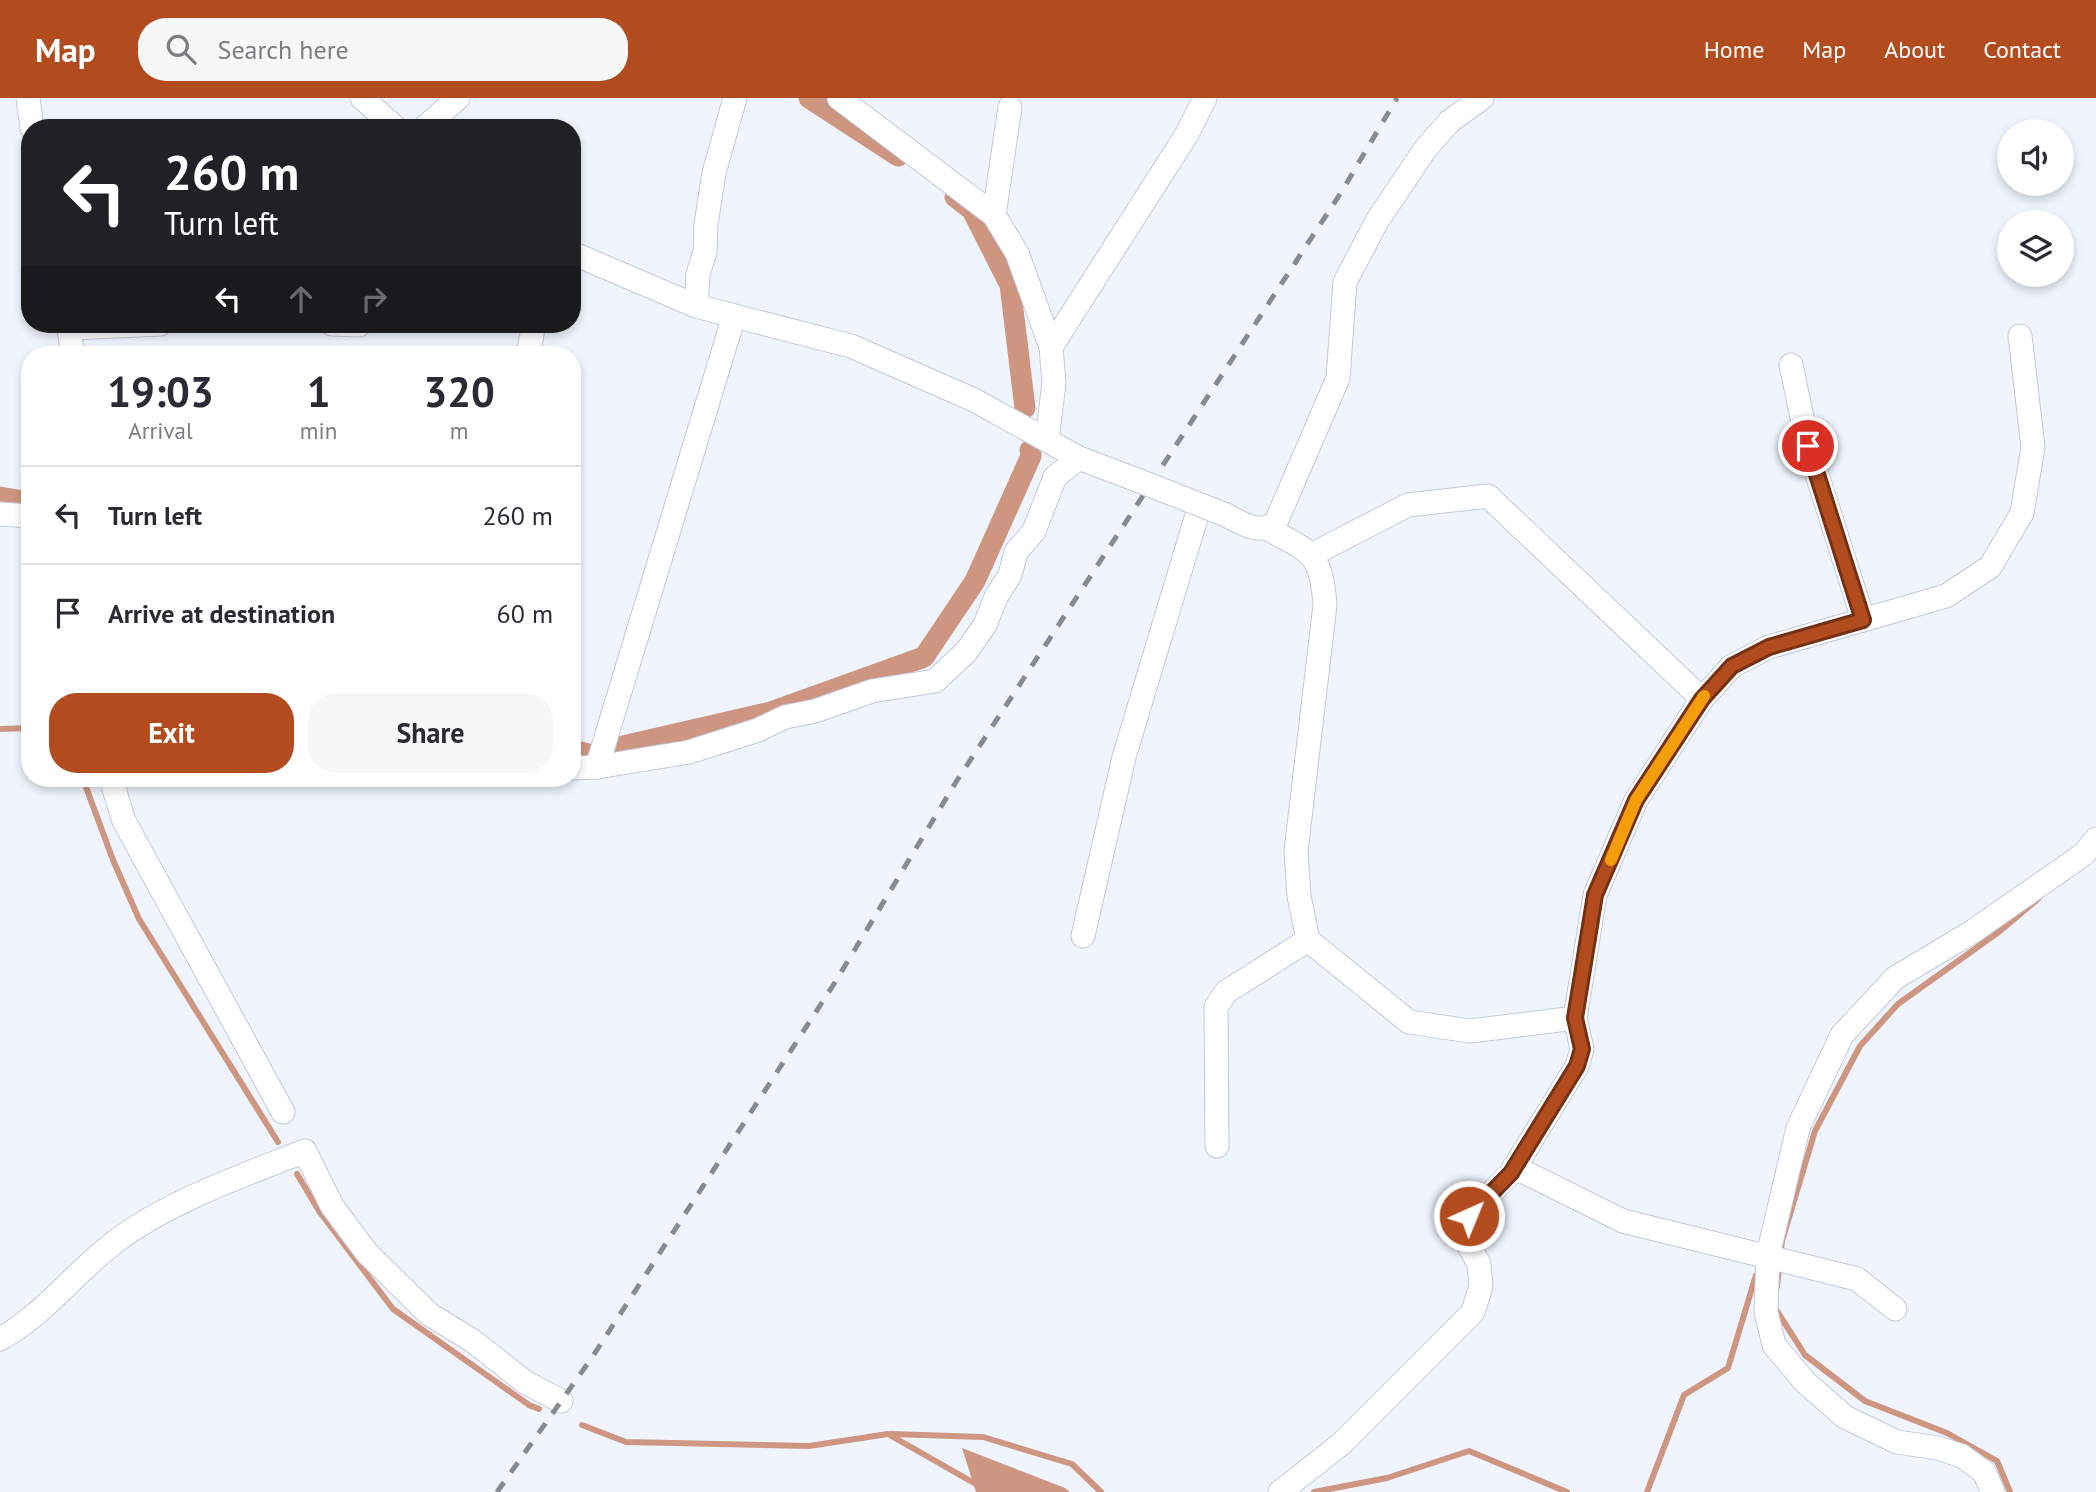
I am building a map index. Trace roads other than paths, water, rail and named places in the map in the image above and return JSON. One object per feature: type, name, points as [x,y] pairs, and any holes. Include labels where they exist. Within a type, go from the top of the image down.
[{"type":"street","points":[[28,98],[31,119]]},
{"type":"street","points":[[362,98],[386,119]]},
{"type":"street","points":[[434,119],[458,98]]},
{"type":"street","points":[[696,306],[698,274],[705,252],[706,224],[714,173],[735,98]]},
{"type":"street","points":[[839,98],[994,215],[1017,254],[1051,347],[1054,383],[1047,440]]},
{"type":"street","points":[[1051,347],[1187,134],[1205,98]]},
{"type":"street","points":[[1266,528],[1276,522],[1338,378],[1345,282],[1377,221],[1426,148],[1450,121],[1482,98]]},
{"type":"street","points":[[994,215],[1010,107]]},
{"type":"street","points":[[581,257],[696,306],[851,346],[974,400],[1079,458],[1251,527],[1266,528],[1313,554],[1323,578],[1325,605],[1296,851],[1299,895],[1308,940],[1409,1022],[1470,1031],[1575,1018]]},
{"type":"street","points":[[597,767],[734,316]]},
{"type":"street","points":[[1280,1492],[1341,1444],[1473,1312],[1481,1286],[1479,1264],[1466,1240],[1469,1216],[1514,1167],[1577,1066],[1582,1049],[1575,1018],[1595,895],[1636,800],[1702,699],[1732,666],[1769,647],[1946,596],[1990,567],[2022,513],[2033,447],[2020,336]]},
{"type":"street","points":[[1791,365],[1808,446],[1863,620]]},
{"type":"street","points":[[581,768],[689,752],[872,691],[936,681],[966,652],[985,625],[996,597],[1010,575],[1016,551],[1034,531],[1055,477],[1079,458]]},
{"type":"street","points":[[1313,554],[1408,505],[1488,496],[1702,699]]},
{"type":"street","points":[[1083,936],[1124,757],[1200,505]]},
{"type":"street","points":[[0,514],[21,515]]},
{"type":"street","points":[[113,787],[124,821],[283,1112]]},
{"type":"street","points":[[1993,1492],[1983,1472],[1962,1456],[1938,1448],[1897,1442],[1845,1417],[1805,1382],[1774,1345],[1766,1312],[1769,1257],[1798,1128],[1842,1035],[1895,978],[1983,924],[2084,854],[2096,839]]},
{"type":"street","points":[[1217,1146],[1216,1007],[1226,992],[1308,940]]},
{"type":"street","points":[[0,1339],[23,1327],[116,1241],[167,1211],[229,1181],[304,1151],[332,1206],[367,1253],[429,1314],[473,1341],[526,1381],[561,1401]]},
{"type":"street","points":[[1514,1167],[1623,1221],[1857,1279],[1895,1309]]},
{"type":"waterway","points":[[809,98],[898,156]]},
{"type":"waterway","points":[[955,197],[972,210],[1010,285],[1025,408]]},
{"type":"waterway","points":[[623,746],[771,712],[924,657],[975,581],[1031,456],[1030,450]]},
{"type":"waterway","points":[[0,497],[21,500]]},
{"type":"waterway","points":[[0,729],[21,728]]},
{"type":"waterway","points":[[581,752],[588,754]]},
{"type":"waterway","points":[[86,787],[113,860],[139,919],[278,1142]]},
{"type":"waterway","points":[[1777,1287],[1782,1241],[1815,1131],[1860,1046],[1898,1004],[2000,931],[2038,899]]},
{"type":"waterway","points":[[297,1174],[319,1211],[393,1309],[529,1405],[539,1409]]},
{"type":"waterway","points":[[1647,1492],[1684,1395],[1728,1368],[1756,1275],[1764,1275]]},
{"type":"waterway","points":[[1775,1308],[1805,1355],[1865,1401],[1947,1433],[1997,1461],[2010,1492]]},
{"type":"waterway","points":[[582,1425],[626,1442],[809,1446],[888,1434],[990,1492]]},
{"type":"waterway","points":[[891,1434],[983,1437],[1072,1464],[1101,1492]]},
{"type":"waterway","points":[[1314,1492],[1387,1478],[1469,1451],[1567,1492]]},
{"type":"railway","points":[[497,1492],[593,1356],[834,984],[956,782],[1342,191],[1397,98]]}]
